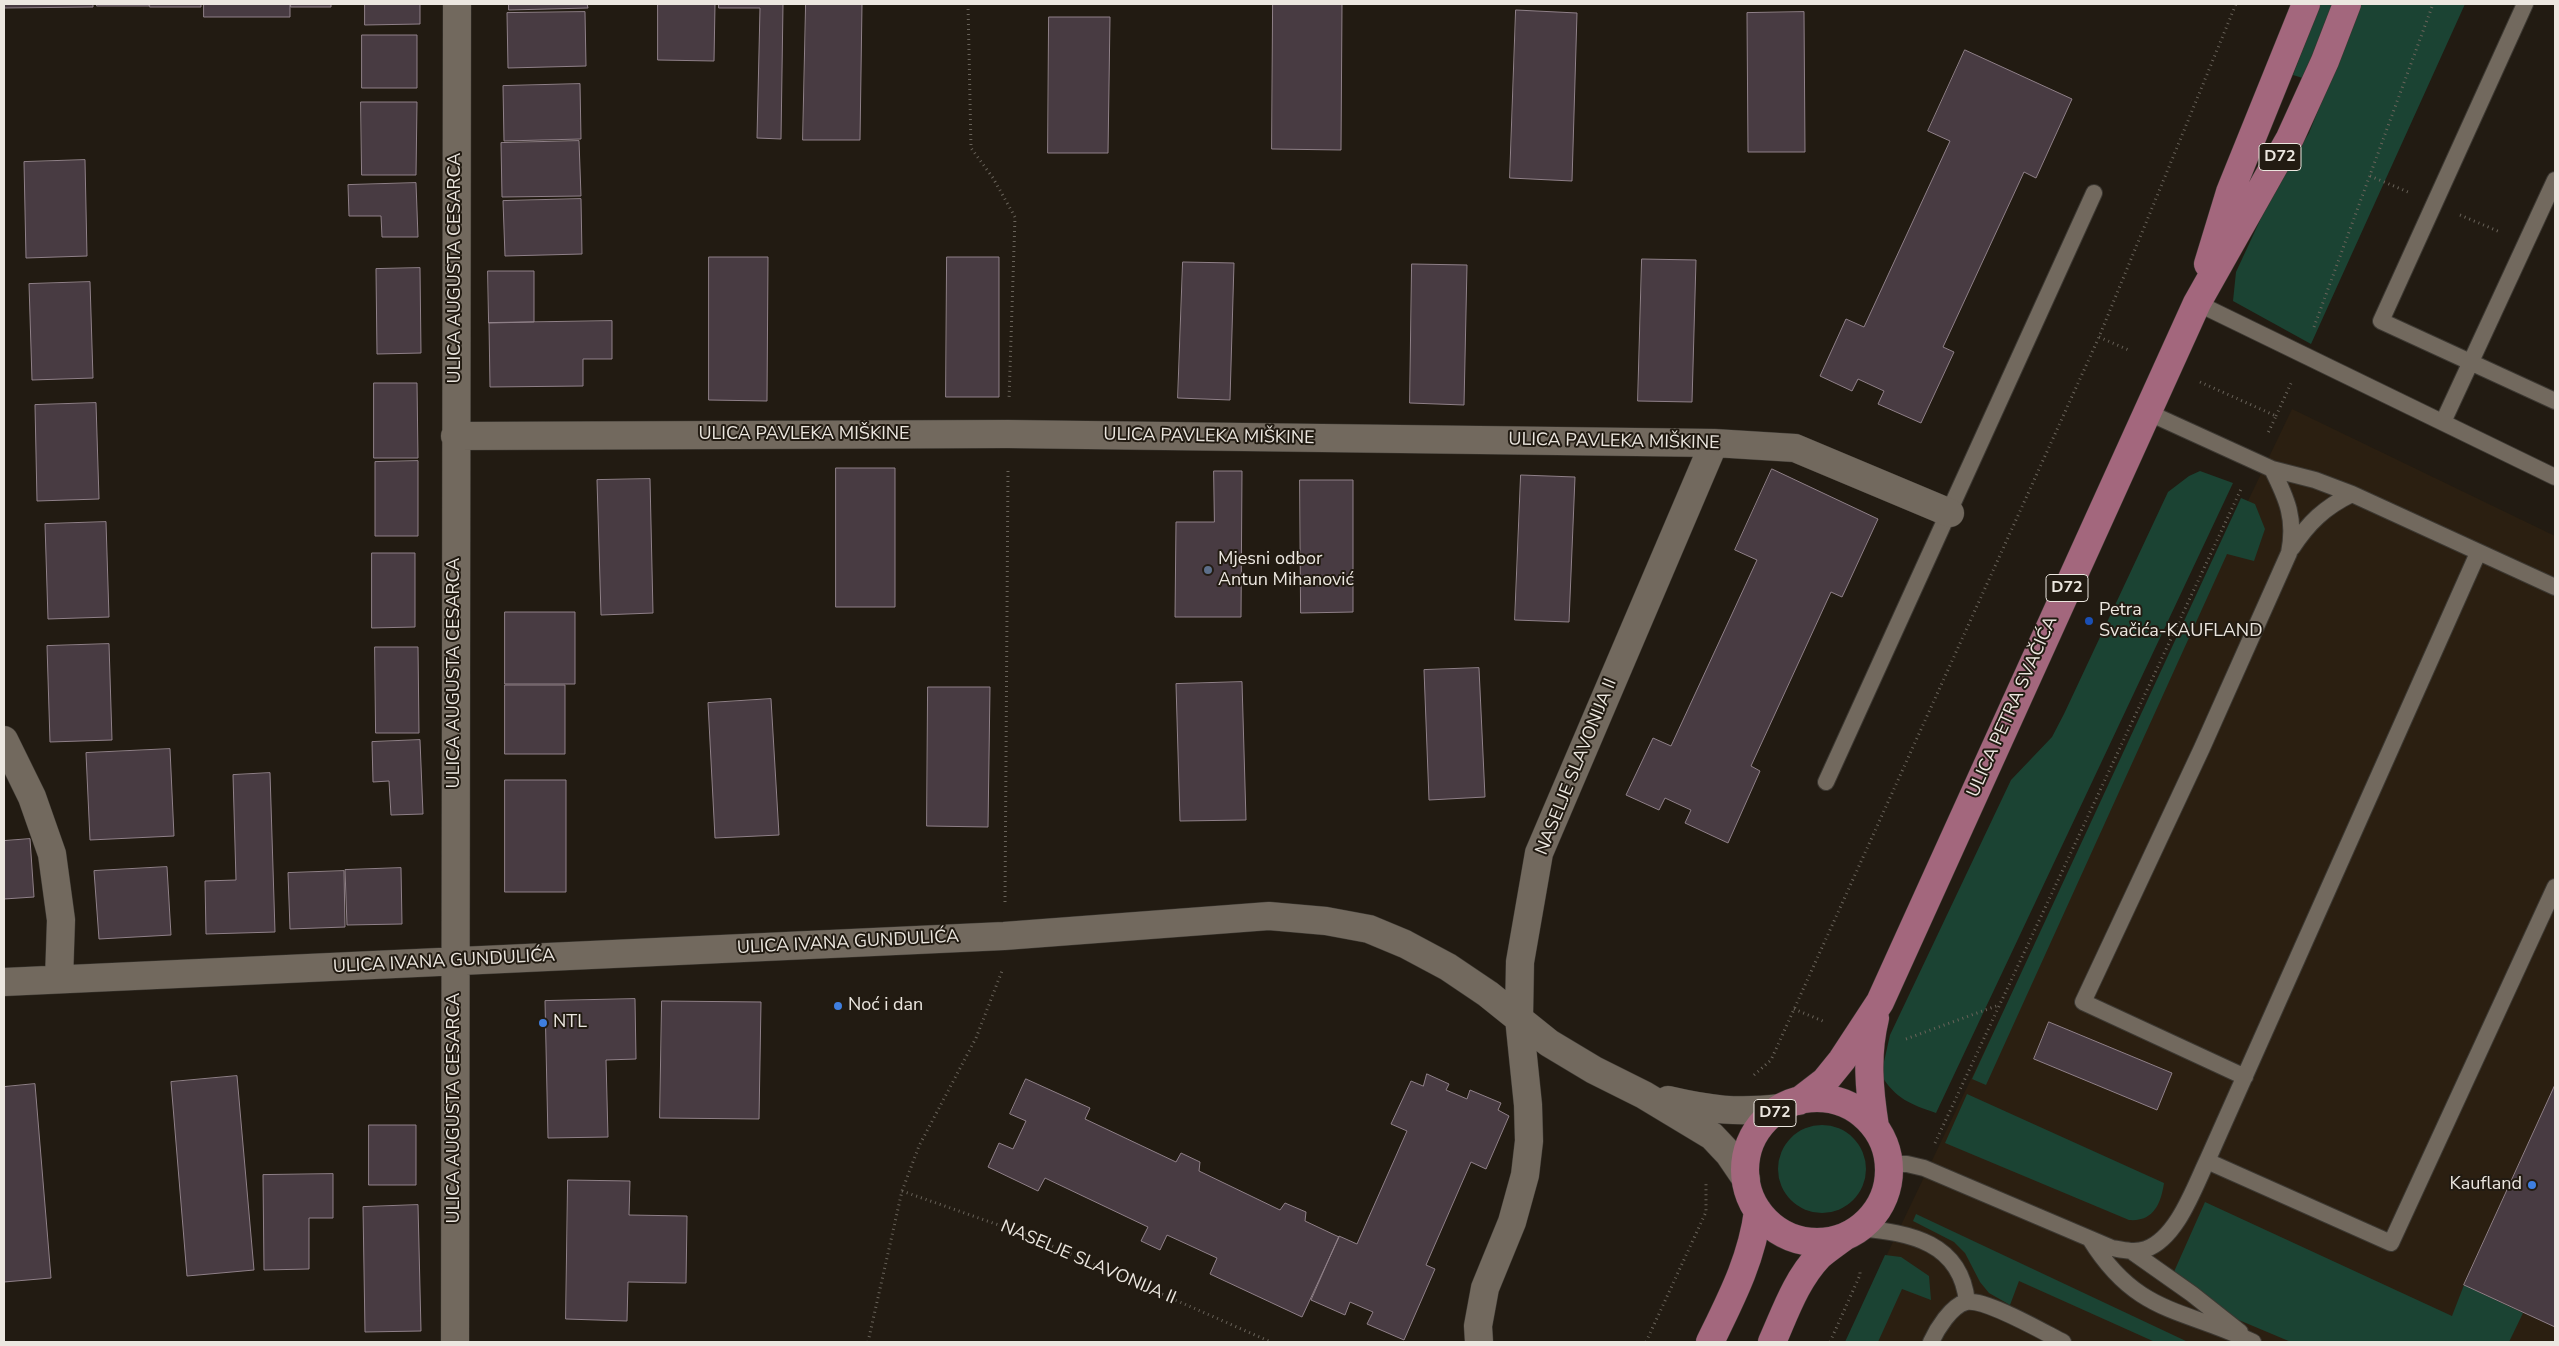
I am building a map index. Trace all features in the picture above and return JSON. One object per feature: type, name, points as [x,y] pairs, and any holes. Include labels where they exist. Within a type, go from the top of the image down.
[{"type":"main road","name":"ULICA PETRA SVAČIĆA","points":[[2197,303],[2230,192],[2306,4]]},
{"type":"main road","name":"ULICA PETRA SVAČIĆA","points":[[1875,1127],[1868,1070],[1870,1041],[1880,1002],[2197,303],[2290,138],[2325,60],[2347,4]]},
{"type":"main road","name":"ULICA PETRA SVAČIĆA","points":[[1790,1104],[1830,1074],[1880,1002]]},
{"type":"main road","name":"D72","points":[[1772,1342],[1793,1294],[1806,1273],[1820,1256],[1852,1233],[1877,1211],[1887,1188],[1889,1164],[1885,1144],[1875,1127],[1860,1112],[1841,1102],[1820,1098],[1790,1104],[1765,1121],[1753,1138],[1746,1158],[1746,1179],[1750,1196],[1758,1211],[1774,1229],[1796,1239],[1821,1242],[1852,1233]]},
{"type":"main road","points":[[1710,1342],[1740,1282],[1749,1255],[1758,1211]]},
{"type":"street","name":"ULICA AUGUSTA CESARCA","points":[[455,1342],[457,4]]},
{"type":"street","name":"ULICA PAVLEKA MIŠKINE","points":[[455,436],[1008,434],[1714,443],[1796,448],[1950,513]]},
{"type":"street","name":"NASELJE SLAVONIJA II","points":[[1479,1342],[1478,1326],[1485,1288],[1512,1222],[1525,1175],[1528,1141],[1528,1105],[1519,1018],[1520,962],[1539,853],[1714,443]]},
{"type":"street","points":[[4,740],[32,797],[52,854],[61,920],[58,979]]},
{"type":"street","name":"ULICA IVANA GUNDULIĆA","points":[[4,982],[1004,936],[1269,916],[1326,921],[1368,929],[1405,944],[1448,967],[1519,1018],[1549,1043],[1594,1070],[1644,1095]]},
{"type":"street","points":[[1644,1095],[1713,1110],[1734,1112],[1790,1104]]},
{"type":"street","points":[[1644,1095],[1712,1136],[1730,1154],[1746,1179]]},
{"type":"lane","points":[[2525,4],[2381,321],[2555,401]]},
{"type":"lane","points":[[2442,422],[2555,180]]},
{"type":"lane","points":[[1826,782],[2094,194]]},
{"type":"lane","points":[[2197,303],[2555,477]]},
{"type":"lane","points":[[2147,412],[2272,469],[2315,480],[2352,494],[2555,587]]},
{"type":"lane","points":[[2272,469],[2289,511],[2293,532],[2289,553]]},
{"type":"lane","points":[[2245,1077],[2083,1002],[2206,739],[2289,553],[2318,514],[2333,503],[2352,494]]},
{"type":"lane","points":[[1889,1164],[1907,1164],[1924,1168],[2112,1248],[2131,1252],[2148,1249],[2164,1236],[2179,1219],[2207,1161],[2478,553]]},
{"type":"lane","points":[[2207,1161],[2391,1243],[2555,887]]},
{"type":"lane","points":[[1852,1233],[1889,1231],[1912,1236],[1948,1256],[1960,1272],[1966,1288],[1967,1302]]},
{"type":"lane","points":[[2090,1239],[2104,1262],[2139,1295],[2172,1312],[2251,1341]]},
{"type":"lane","points":[[2131,1252],[2192,1294],[2251,1341]]},
{"type":"lane","points":[[1931,1342],[1952,1310],[1967,1302],[1985,1305],[2001,1311],[2063,1342]]},
{"type":"path","points":[[1749,1080],[1771,1060],[2099,337],[2235,4]]},
{"type":"path","points":[[2268,433],[2303,354],[2434,4]]},
{"type":"path","points":[[2099,337],[2131,351]]},
{"type":"path","points":[[2198,381],[2276,416]]},
{"type":"path","points":[[1924,1168],[2242,487]]},
{"type":"path","points":[[868,1342],[902,1191],[919,1146],[976,1038],[1002,970],[1004,936]]},
{"type":"path","points":[[1902,1040],[2000,1005]]},
{"type":"path","points":[[1794,1009],[1832,1025]]},
{"type":"path","points":[[1646,1342],[1706,1212],[1706,1183]]},
{"type":"path","name":"NASELJE SLAVONIJA II","points":[[902,1191],[1027,1235],[1271,1342]]},
{"type":"path","points":[[1830,1342],[1860,1275],[1852,1233]]},
{"type":"shaded area","points":[[2292,409],[2555,536],[2555,1342],[1845,1342]]},
{"type":"green space","points":[[2320,4],[2338,4],[2309,80],[2293,75]]},
{"type":"green space","points":[[2361,4],[2465,4],[2311,344],[2233,301],[2236,272],[2269,201],[2309,133]]},
{"type":"green space","points":[[2200,471],[2233,483],[1936,1113],[1919,1107],[1904,1100],[1892,1090],[1881,1075],[1890,1035],[2011,780],[2052,737],[2064,714],[2168,492],[2189,476]]},
{"type":"green space","points":[[2241,498],[2255,504],[2265,529],[2254,561],[2227,554],[1986,1085],[1972,1079]]},
{"type":"green space","points":[[1967,1094],[2164,1183],[2158,1204],[2150,1215],[2137,1220],[2129,1220],[1945,1143]]},
{"type":"green space","points":[[1822,1125],[1839,1129],[1853,1138],[1862,1152],[1866,1169],[1862,1186],[1853,1200],[1839,1209],[1822,1213],[1805,1209],[1791,1200],[1782,1186],[1778,1169],[1782,1152],[1791,1138],[1805,1129]]},
{"type":"green space","points":[[2205,1202],[2452,1316],[2464,1285],[2523,1313],[2509,1342],[2291,1342],[2234,1318],[2173,1274]]},
{"type":"green space","points":[[1916,1214],[2188,1342],[2155,1342],[2019,1281],[2010,1305],[1989,1293],[1980,1282],[1965,1253],[1954,1242],[1913,1221]]},
{"type":"green space","points":[[1885,1255],[1901,1257],[1929,1276],[1931,1300],[1902,1289],[1878,1342],[1845,1342]]},
{"type":"building","points":[[4,4],[93,4],[93,7],[4,8]]},
{"type":"building","points":[[97,4],[149,4],[149,6],[97,6]]},
{"type":"building","points":[[150,4],[201,4],[201,7],[150,7]]},
{"type":"building","points":[[204,4],[290,4],[290,17],[204,17]]},
{"type":"building","points":[[291,4],[331,4],[331,7],[291,7]]},
{"type":"building","points":[[365,4],[420,4],[420,24],[365,25]]},
{"type":"building","points":[[509,4],[587,4],[588,8],[509,10]]},
{"type":"building","points":[[658,4],[715,4],[714,61],[658,60]]},
{"type":"building","points":[[719,4],[783,4],[781,139],[757,138],[760,8],[719,8]]},
{"type":"building","points":[[806,4],[862,4],[860,140],[803,140]]},
{"type":"building","points":[[1273,4],[1342,4],[1341,150],[1272,149]]},
{"type":"building","points":[[1516,10],[1577,13],[1572,181],[1510,178]]},
{"type":"building","points":[[585,12],[586,66],[508,68],[507,13]]},
{"type":"building","points":[[1804,12],[1805,152],[1748,152],[1747,13]]},
{"type":"building","points":[[1049,17],[1110,17],[1108,153],[1048,153]]},
{"type":"building","points":[[362,35],[417,35],[417,88],[362,88]]},
{"type":"building","points":[[1965,50],[2072,99],[2036,178],[2024,172],[1943,347],[1954,352],[1921,423],[1878,404],[1884,391],[1858,379],[1852,391],[1820,376],[1846,319],[1864,327],[1950,141],[1928,131]]},
{"type":"building","points":[[580,84],[581,139],[504,141],[503,86]]},
{"type":"building","points":[[361,102],[417,102],[416,175],[362,175]]},
{"type":"building","points":[[579,141],[581,196],[502,197],[501,143]]},
{"type":"building","points":[[85,160],[87,256],[26,258],[24,162]]},
{"type":"building","points":[[416,183],[418,237],[382,237],[381,216],[349,216],[348,185]]},
{"type":"building","points":[[581,199],[582,254],[505,256],[503,201]]},
{"type":"building","points":[[709,257],[768,257],[767,401],[709,400]]},
{"type":"building","points":[[947,257],[999,257],[999,397],[946,397]]},
{"type":"building","points":[[1642,259],[1696,260],[1692,402],[1638,401]]},
{"type":"building","points":[[1183,262],[1234,263],[1230,400],[1178,398]]},
{"type":"building","points":[[1412,264],[1467,265],[1464,405],[1410,403]]},
{"type":"building","points":[[420,268],[421,353],[377,354],[376,269]]},
{"type":"building","points":[[488,271],[534,271],[534,322],[489,323]]},
{"type":"building","points":[[90,282],[93,378],[32,380],[29,284]]},
{"type":"building","points":[[612,321],[612,359],[583,359],[583,386],[490,387],[489,323]]},
{"type":"building","points":[[374,383],[417,383],[418,458],[374,458]]},
{"type":"building","points":[[96,403],[99,499],[37,501],[35,405]]},
{"type":"building","points":[[418,461],[418,536],[375,536],[375,462]]},
{"type":"building","points":[[836,468],[895,468],[895,607],[836,607]]},
{"type":"building","points":[[1772,469],[1878,519],[1842,597],[1831,592],[1751,766],[1760,771],[1728,843],[1685,823],[1691,810],[1665,798],[1659,810],[1626,795],[1653,738],[1671,746],[1757,560],[1735,550]]},
{"type":"building","name":"Mjesni odbor Antun Mihanović","points":[[1214,471],[1242,471],[1241,617],[1175,617],[1176,522],[1214,522]]},
{"type":"building","points":[[1521,475],[1575,477],[1569,622],[1515,620]]},
{"type":"building","points":[[650,479],[653,613],[601,615],[597,480]]},
{"type":"building","points":[[1300,480],[1353,480],[1353,612],[1301,613]]},
{"type":"building","points":[[106,522],[109,617],[48,619],[45,524]]},
{"type":"building","points":[[372,553],[415,553],[415,627],[372,628]]},
{"type":"building","points":[[505,612],[575,612],[575,684],[505,684]]},
{"type":"building","points":[[109,644],[112,740],[50,742],[47,646]]},
{"type":"building","points":[[375,647],[418,647],[419,733],[376,733]]},
{"type":"building","points":[[1479,668],[1485,797],[1429,800],[1424,670]]},
{"type":"building","points":[[1242,682],[1246,820],[1180,821],[1176,684]]},
{"type":"building","points":[[505,685],[565,685],[565,754],[505,754]]},
{"type":"building","points":[[928,687],[990,687],[988,827],[927,826]]},
{"type":"building","points":[[771,699],[779,835],[715,838],[708,703]]},
{"type":"building","points":[[420,740],[423,814],[391,815],[389,781],[373,782],[372,742]]},
{"type":"building","points":[[170,749],[174,836],[90,840],[86,753]]},
{"type":"building","points":[[270,773],[275,932],[206,934],[205,881],[236,880],[233,775]]},
{"type":"building","points":[[505,780],[566,780],[566,892],[505,892]]},
{"type":"building","points":[[30,839],[34,897],[4,899],[4,841]]},
{"type":"building","points":[[167,867],[171,935],[99,939],[94,871]]},
{"type":"building","points":[[401,868],[402,924],[347,925],[345,870]]},
{"type":"building","points":[[344,871],[345,927],[290,929],[288,873]]},
{"type":"building","points":[[635,999],[636,1059],[606,1060],[608,1137],[548,1138],[545,1001]]},
{"type":"building","points":[[662,1001],[761,1002],[759,1119],[660,1118]]},
{"type":"building","points":[[2049,1022],[2172,1073],[2157,1110],[2034,1059]]},
{"type":"building","points":[[1427,1074],[1449,1084],[1446,1090],[1467,1099],[1470,1090],[1501,1103],[1498,1110],[1509,1116],[1486,1169],[1471,1162],[1426,1265],[1435,1269],[1404,1340],[1367,1324],[1373,1312],[1350,1302],[1345,1315],[1311,1300],[1339,1236],[1357,1244],[1407,1131],[1391,1124],[1411,1081],[1423,1086]]},
{"type":"building","points":[[237,1076],[254,1270],[187,1276],[171,1082]]},
{"type":"building","points":[[1026,1079],[1090,1108],[1085,1119],[1176,1162],[1181,1153],[1200,1162],[1199,1171],[1280,1210],[1285,1203],[1306,1212],[1305,1221],[1339,1237],[1302,1317],[1210,1274],[1217,1258],[1167,1235],[1160,1250],[1141,1241],[1148,1227],[1045,1178],[1038,1191],[988,1167],[999,1143],[1013,1149],[1026,1121],[1010,1114]]},
{"type":"building","points":[[35,1084],[51,1278],[4,1282],[4,1087]]},
{"type":"building","name":"Kaufland","points":[[2555,1085],[2555,1327],[2464,1285]]},
{"type":"building","points":[[369,1125],[416,1125],[416,1185],[369,1185]]},
{"type":"building","points":[[333,1174],[333,1218],[309,1218],[309,1269],[264,1270],[263,1175]]},
{"type":"building","points":[[568,1180],[630,1181],[629,1215],[687,1216],[686,1283],[628,1282],[627,1321],[566,1319]]},
{"type":"building","points":[[418,1205],[421,1331],[365,1332],[363,1207]]},
{"type":"place","name":"Mjesni odbor Antun Mihanović","points":[[1208,570]]},
{"type":"place","name":"Petra Svačića-KAUFLAND","points":[[2089,621]]},
{"type":"place","name":"Noć i dan","points":[[838,1006]]},
{"type":"place","name":"NTL","points":[[543,1023]]},
{"type":"place","name":"Kaufland","points":[[2532,1185]]}]
